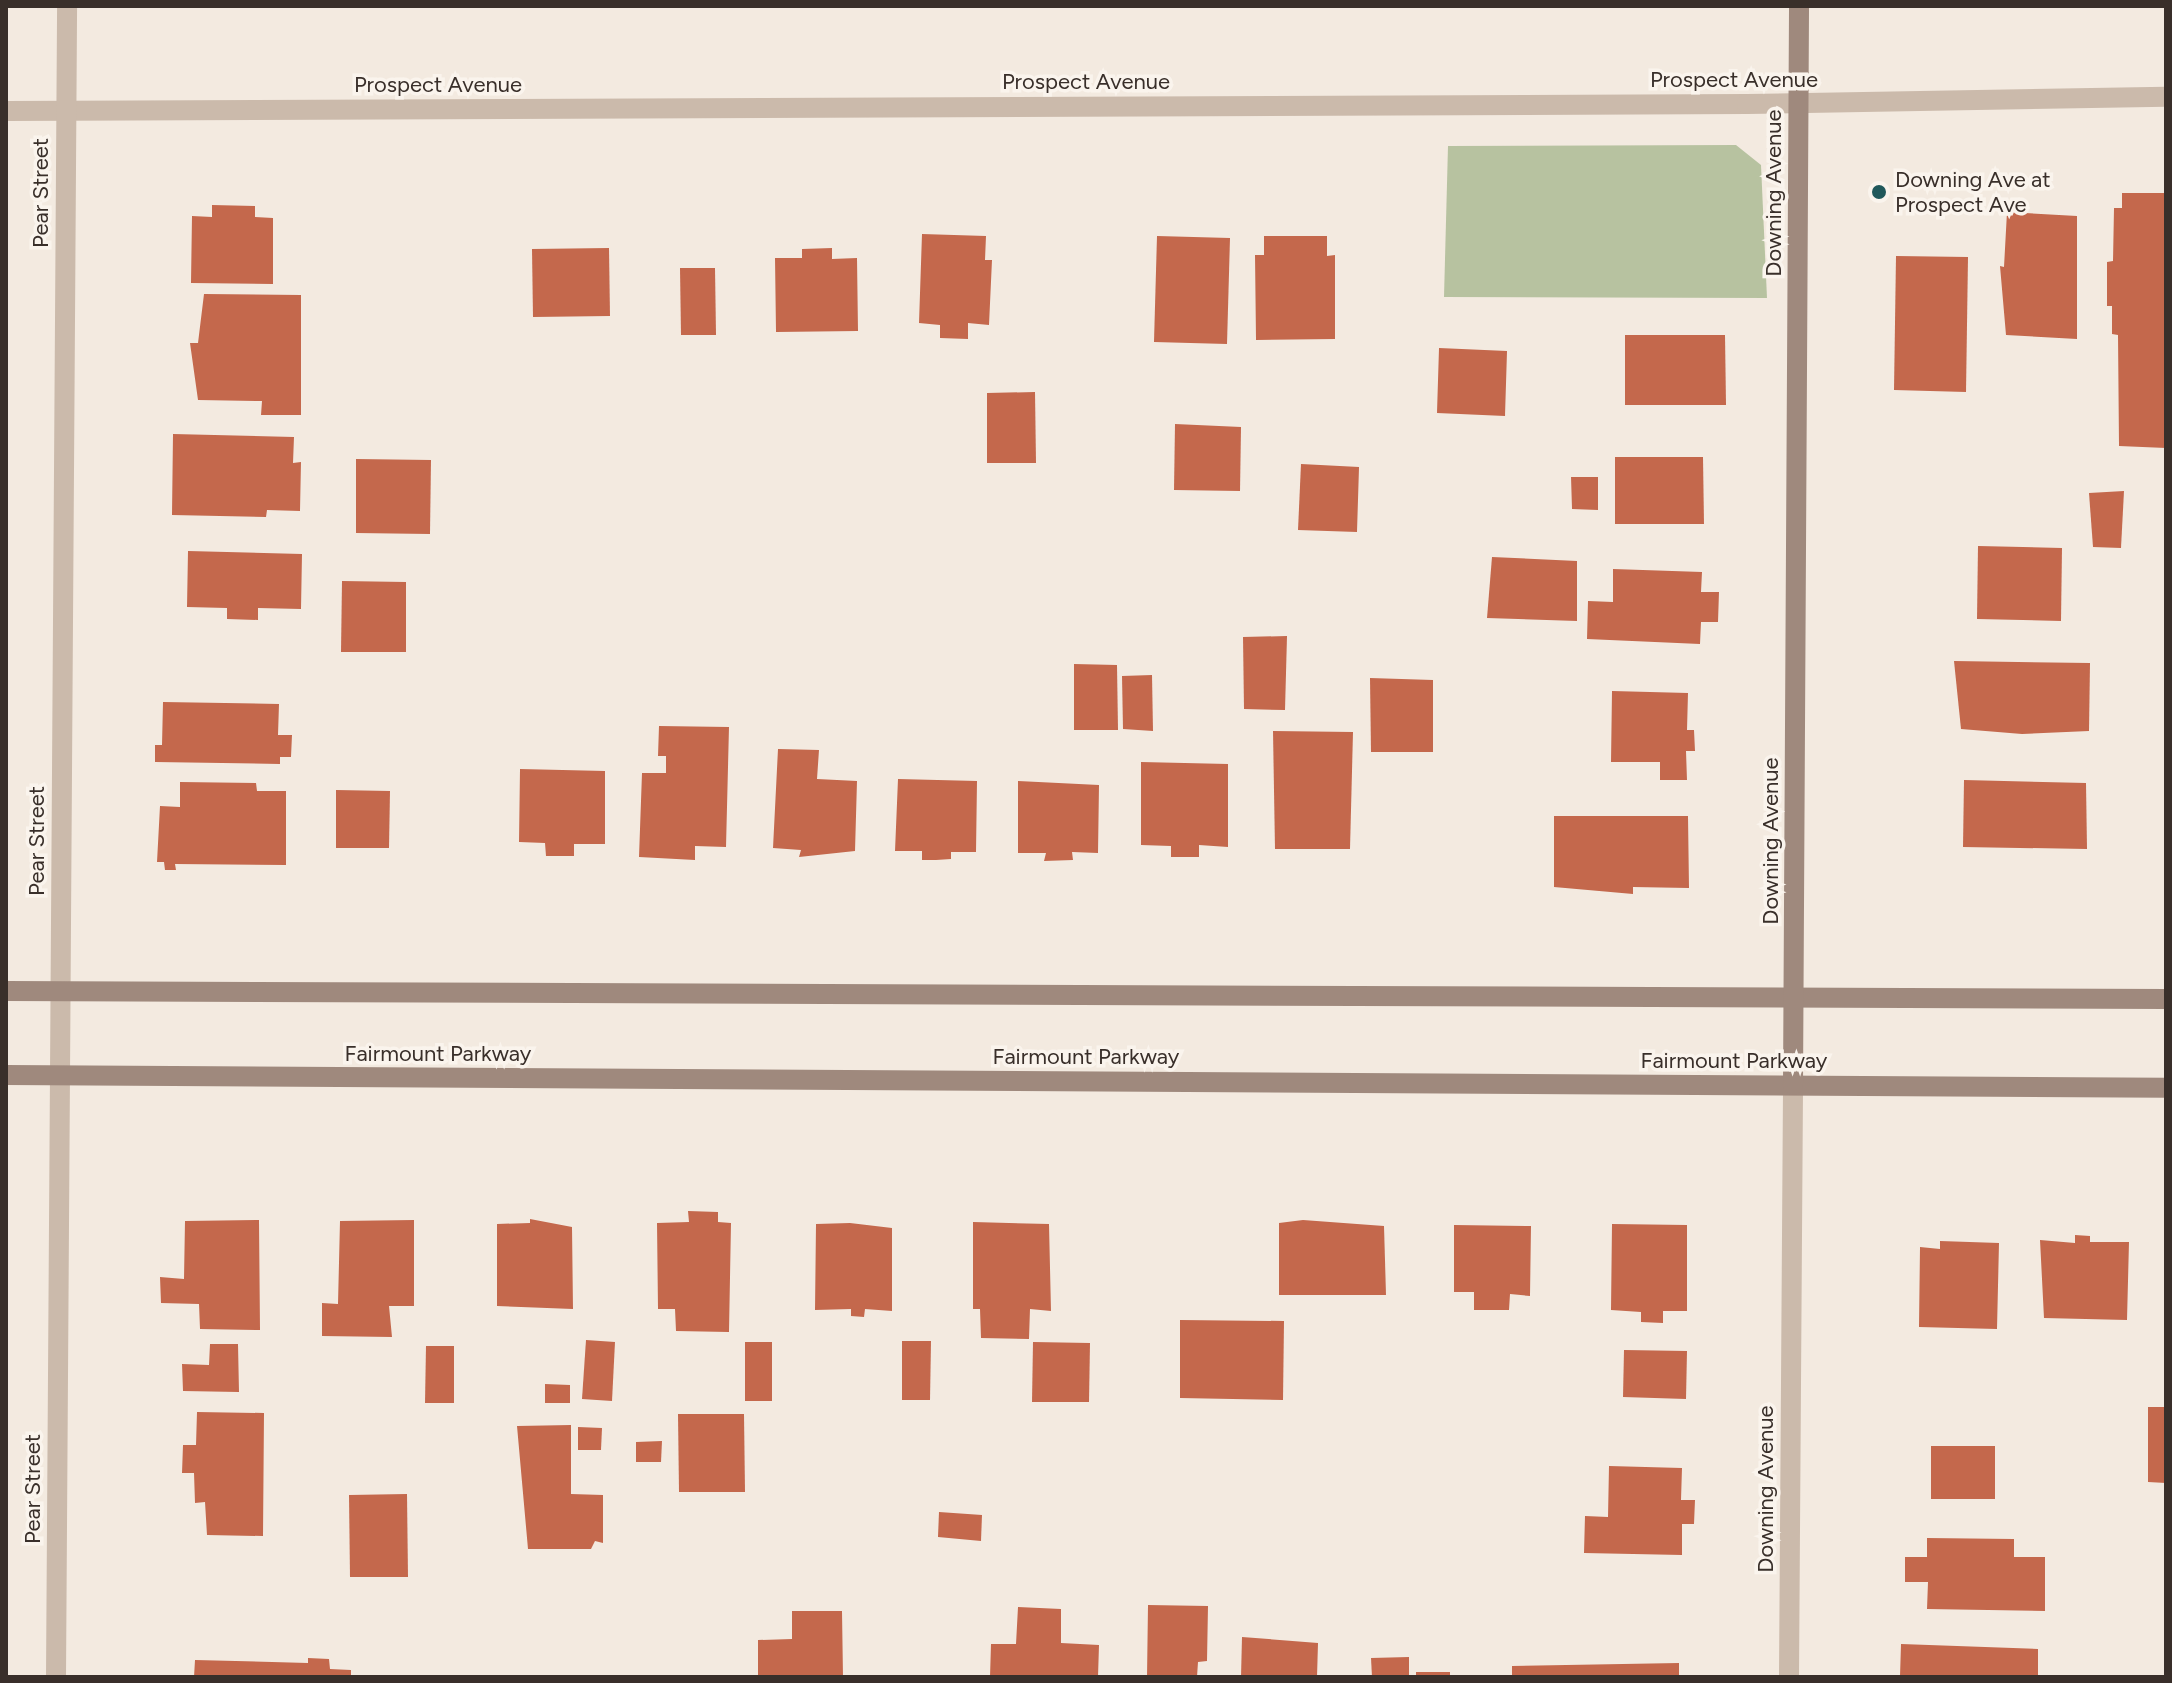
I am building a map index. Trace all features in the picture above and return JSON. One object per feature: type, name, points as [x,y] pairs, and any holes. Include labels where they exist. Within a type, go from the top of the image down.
[{"type":"street","name":"Pear Street","points":[[56,1677],[67,6]]},
{"type":"street","name":"Downing Avenue","points":[[1789,1677],[1799,6]]},
{"type":"street","name":"Prospect Avenue","points":[[6,111],[1799,104],[2166,97]]},
{"type":"street","points":[[6,991],[2166,999]]},
{"type":"street","name":"Fairmount Parkway","points":[[6,1075],[2166,1088]]},
{"type":"green space","points":[[1736,145],[1761,165],[1767,298],[1444,297],[1448,146]]},
{"type":"building","points":[[2122,193],[2166,193],[2166,448],[2119,446],[2118,335],[2112,334],[2112,306],[2107,306],[2107,262],[2113,261],[2114,208],[2122,208]]},
{"type":"building","points":[[212,205],[255,206],[255,217],[273,218],[273,284],[191,283],[192,216],[212,217]]},
{"type":"building","points":[[2007,212],[2077,216],[2077,339],[2006,335],[2000,266],[2004,267]]},
{"type":"building","points":[[922,234],[986,236],[985,260],[992,260],[989,325],[968,323],[968,339],[940,338],[940,325],[919,323]]},
{"type":"building","points":[[1157,236],[1230,238],[1227,344],[1154,342]]},
{"type":"building","points":[[1264,236],[1327,236],[1327,256],[1335,255],[1335,339],[1256,340],[1255,255],[1264,255]]},
{"type":"building","points":[[609,248],[610,316],[533,317],[532,249]]},
{"type":"building","points":[[832,248],[832,259],[857,258],[858,331],[776,332],[775,258],[802,258],[802,249]]},
{"type":"building","points":[[1896,256],[1968,257],[1966,392],[1894,390]]},
{"type":"building","points":[[680,268],[715,268],[716,335],[681,335]]},
{"type":"building","points":[[204,294],[301,295],[301,415],[261,415],[262,401],[198,400],[190,343],[198,343]]},
{"type":"building","points":[[1625,335],[1725,335],[1726,405],[1625,405]]},
{"type":"building","points":[[1439,348],[1507,351],[1505,416],[1437,413]]},
{"type":"building","points":[[1035,392],[1036,463],[987,463],[987,393]]},
{"type":"building","points":[[1175,424],[1241,427],[1240,491],[1174,490]]},
{"type":"building","points":[[173,434],[294,437],[293,463],[301,462],[300,511],[267,510],[266,517],[172,515]]},
{"type":"building","points":[[1615,457],[1703,457],[1704,524],[1615,524]]},
{"type":"building","points":[[356,459],[431,460],[430,534],[356,533]]},
{"type":"building","points":[[1301,464],[1359,467],[1357,532],[1298,530]]},
{"type":"building","points":[[1571,477],[1598,477],[1598,510],[1572,509]]},
{"type":"building","points":[[2124,491],[2121,548],[2093,547],[2089,493]]},
{"type":"building","points":[[1978,546],[2062,548],[2061,621],[1977,619]]},
{"type":"building","points":[[188,551],[302,554],[301,609],[258,608],[258,620],[227,619],[227,608],[187,607]]},
{"type":"building","points":[[1492,557],[1577,561],[1577,621],[1487,618]]},
{"type":"building","points":[[1613,569],[1702,572],[1701,592],[1719,592],[1718,622],[1701,622],[1700,644],[1587,639],[1588,601],[1613,602]]},
{"type":"building","points":[[342,581],[406,582],[406,652],[341,652]]},
{"type":"building","points":[[1287,636],[1285,710],[1244,709],[1243,637]]},
{"type":"building","points":[[1954,661],[2090,663],[2089,731],[2022,734],[1961,729]]},
{"type":"building","points":[[1074,664],[1117,665],[1118,730],[1074,730]]},
{"type":"building","points":[[1152,675],[1153,731],[1123,729],[1122,676]]},
{"type":"building","points":[[1370,678],[1433,680],[1433,752],[1371,752]]},
{"type":"building","points":[[1612,691],[1688,693],[1687,730],[1694,730],[1695,751],[1686,751],[1687,780],[1660,780],[1660,762],[1611,762]]},
{"type":"building","points":[[163,702],[279,704],[278,735],[292,735],[291,757],[280,757],[280,764],[155,762],[155,745],[162,745]]},
{"type":"building","points":[[659,726],[729,727],[726,847],[695,846],[695,860],[639,857],[642,773],[666,773],[666,756],[658,756]]},
{"type":"building","points":[[1273,731],[1353,732],[1350,849],[1275,849]]},
{"type":"building","points":[[778,749],[819,750],[817,779],[857,781],[855,851],[799,857],[801,850],[773,848]]},
{"type":"building","points":[[1141,762],[1228,764],[1228,847],[1199,845],[1199,857],[1171,857],[1171,846],[1141,845]]},
{"type":"building","points":[[520,769],[605,771],[605,844],[574,844],[574,856],[546,856],[545,843],[519,842]]},
{"type":"building","points":[[898,779],[977,781],[976,852],[951,852],[951,859],[922,860],[922,851],[895,851]]},
{"type":"building","points":[[1964,780],[2086,783],[2087,849],[1963,847]]},
{"type":"building","points":[[1018,781],[1099,785],[1098,853],[1072,852],[1073,860],[1044,861],[1046,853],[1018,853]]},
{"type":"building","points":[[180,782],[256,783],[257,791],[286,791],[286,865],[175,864],[176,870],[165,870],[164,862],[157,862],[160,806],[180,807]]},
{"type":"building","points":[[336,790],[390,791],[389,848],[336,848]]},
{"type":"building","points":[[1554,816],[1688,816],[1689,888],[1633,887],[1633,894],[1554,887]]},
{"type":"building","points":[[688,1211],[718,1212],[718,1222],[731,1223],[729,1332],[676,1331],[675,1309],[658,1309],[657,1223],[689,1222]]},
{"type":"building","points":[[530,1219],[572,1227],[573,1309],[497,1306],[497,1224],[530,1223]]},
{"type":"building","points":[[259,1220],[260,1330],[200,1329],[199,1304],[161,1303],[160,1277],[184,1279],[185,1221]]},
{"type":"building","points":[[414,1220],[414,1306],[389,1306],[392,1337],[322,1336],[322,1303],[338,1304],[340,1221]]},
{"type":"building","points":[[1303,1220],[1384,1226],[1386,1295],[1279,1295],[1279,1223]]},
{"type":"building","points":[[973,1222],[1049,1224],[1051,1311],[1030,1309],[1029,1339],[981,1338],[980,1309],[973,1309]]},
{"type":"building","points":[[850,1223],[892,1228],[892,1311],[865,1309],[864,1317],[851,1316],[851,1309],[815,1310],[816,1224]]},
{"type":"building","points":[[1612,1224],[1687,1225],[1687,1311],[1663,1311],[1663,1323],[1641,1322],[1641,1312],[1611,1310]]},
{"type":"building","points":[[1454,1225],[1531,1226],[1530,1296],[1510,1294],[1509,1310],[1474,1310],[1474,1292],[1454,1292]]},
{"type":"building","points":[[2075,1235],[2090,1236],[2090,1242],[2129,1242],[2127,1320],[2044,1318],[2040,1240],[2075,1243]]},
{"type":"building","points":[[1940,1241],[1999,1243],[1997,1329],[1919,1327],[1920,1247],[1940,1249]]},
{"type":"building","points":[[1180,1320],[1284,1321],[1283,1400],[1180,1398]]},
{"type":"building","points":[[586,1340],[615,1342],[612,1401],[582,1399]]},
{"type":"building","points":[[902,1341],[931,1341],[930,1400],[902,1400]]},
{"type":"building","points":[[745,1342],[772,1342],[772,1401],[745,1401]]},
{"type":"building","points":[[1033,1342],[1090,1343],[1089,1402],[1032,1402]]},
{"type":"building","points":[[210,1344],[238,1344],[239,1392],[183,1391],[182,1364],[209,1365]]},
{"type":"building","points":[[426,1346],[454,1346],[454,1403],[425,1403]]},
{"type":"building","points":[[1624,1350],[1687,1351],[1686,1399],[1623,1397]]},
{"type":"building","points":[[545,1384],[570,1385],[570,1403],[545,1403]]},
{"type":"building","points":[[2148,1407],[2166,1407],[2166,1483],[2148,1482]]},
{"type":"building","points":[[197,1412],[264,1413],[263,1536],[207,1535],[205,1502],[195,1503],[194,1473],[182,1473],[183,1445],[196,1445]]},
{"type":"building","points":[[678,1414],[744,1414],[745,1492],[679,1492]]},
{"type":"building","points":[[571,1425],[571,1494],[603,1495],[603,1543],[595,1541],[591,1549],[528,1549],[517,1426]]},
{"type":"building","points":[[578,1427],[602,1428],[601,1450],[578,1450]]},
{"type":"building","points":[[662,1441],[661,1462],[636,1462],[636,1442]]},
{"type":"building","points":[[1931,1446],[1995,1446],[1995,1499],[1931,1499]]},
{"type":"building","points":[[1609,1466],[1682,1468],[1681,1500],[1695,1500],[1694,1524],[1682,1524],[1682,1555],[1584,1553],[1585,1516],[1608,1517]]},
{"type":"building","points":[[407,1494],[408,1577],[350,1577],[349,1495]]},
{"type":"building","points":[[939,1512],[982,1515],[981,1541],[938,1537]]},
{"type":"building","points":[[1927,1538],[2014,1539],[2014,1557],[2045,1557],[2045,1611],[1927,1609],[1928,1582],[1905,1582],[1905,1557],[1927,1557]]},
{"type":"building","points":[[1148,1605],[1208,1606],[1207,1661],[1198,1662],[1197,1677],[1147,1677]]},
{"type":"building","points":[[1018,1607],[1061,1609],[1061,1643],[1099,1645],[1098,1677],[990,1677],[991,1644],[1016,1644]]},
{"type":"building","points":[[792,1611],[842,1611],[843,1677],[758,1677],[758,1640],[792,1639]]},
{"type":"building","points":[[1242,1637],[1318,1643],[1317,1677],[1241,1677]]},
{"type":"building","points":[[1901,1644],[2038,1649],[2038,1677],[1900,1677]]},
{"type":"building","points":[[1409,1657],[1409,1677],[1372,1677],[1371,1658]]},
{"type":"building","points":[[308,1658],[329,1659],[330,1669],[351,1670],[351,1677],[194,1677],[195,1660],[308,1663]]},
{"type":"building","points":[[1679,1663],[1679,1677],[1512,1677],[1512,1666]]},
{"type":"building","points":[[1416,1672],[1450,1672],[1450,1677],[1416,1677]]},
{"type":"place","name":"Downing Ave at Prospect Ave","points":[[1879,192]]}]
